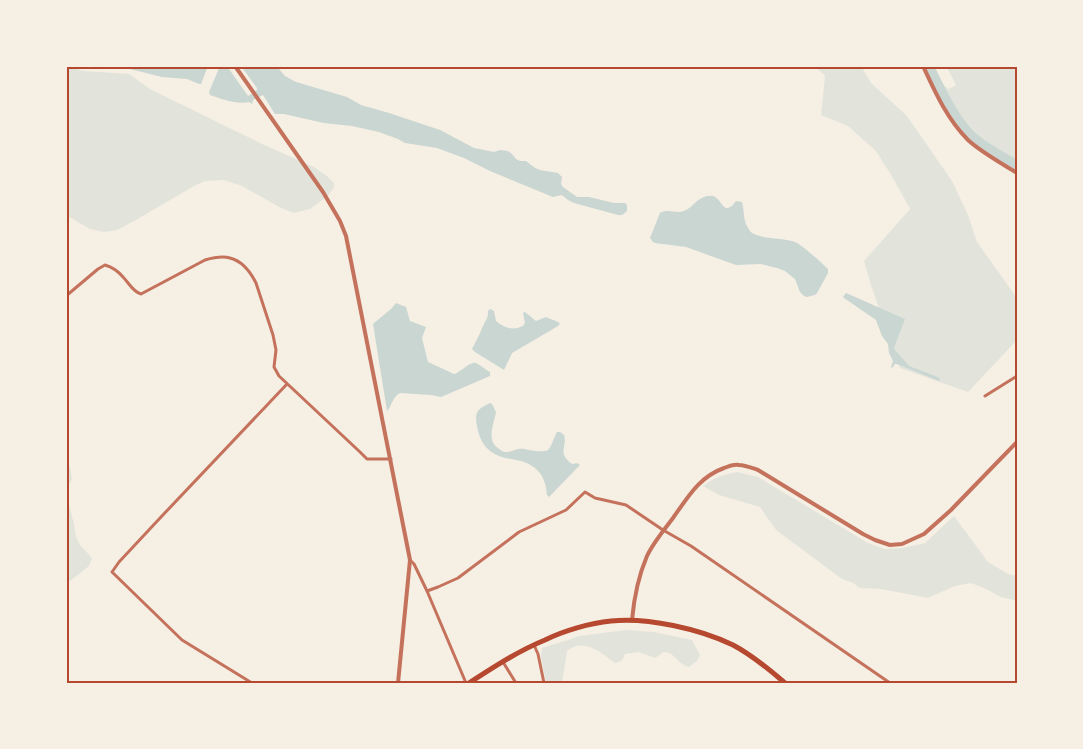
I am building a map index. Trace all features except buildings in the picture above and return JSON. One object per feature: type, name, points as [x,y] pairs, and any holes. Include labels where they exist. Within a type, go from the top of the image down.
[{"type":"main road","points":[[467,683],[512,655],[547,639],[587,625],[632,620],[669,624],[734,645],[785,683]]},
{"type":"street","points":[[235,66],[323,192],[340,221],[346,236],[410,560],[398,683]]},
{"type":"street","points":[[923,66],[943,106],[968,140],[994,159],[1017,172]]},
{"type":"street","points":[[1017,75],[1017,80]]},
{"type":"street","points":[[66,296],[105,265],[115,270],[136,292],[142,294],[205,260],[229,258],[246,268],[256,283],[273,335],[276,350],[274,368],[279,376],[367,459],[391,460]]},
{"type":"street","points":[[985,396],[1017,376]]},
{"type":"street","points":[[252,683],[182,640],[112,572],[287,384]]},
{"type":"street","points":[[632,620],[638,579],[648,554],[663,530],[694,490],[707,476],[720,469],[740,465],[758,470],[862,534],[890,544],[902,544],[924,534],[951,510],[1017,442]]},
{"type":"street","points":[[427,591],[458,578],[519,532],[566,510],[584,492],[595,498],[626,505],[691,546],[890,683]]},
{"type":"street","points":[[410,560],[414,564],[427,591],[467,683]]},
{"type":"street","points":[[534,645],[538,654],[544,683]]},
{"type":"street","points":[[502,662],[516,683]]},
{"type":"shaded area","points":[[66,66],[84,71],[129,74],[150,89],[262,144],[314,167],[334,183],[334,187],[328,196],[310,209],[294,213],[281,208],[242,186],[224,180],[205,181],[117,230],[104,232],[90,229],[66,215]]},
{"type":"shaded area","points":[[118,66],[208,66],[201,84],[199,84],[187,79],[162,77]]},
{"type":"shaded area","points":[[220,66],[227,66],[248,96],[257,88],[241,66],[278,66],[285,76],[296,82],[347,97],[361,105],[440,130],[474,148],[494,152],[500,150],[508,151],[516,159],[526,161],[535,168],[558,173],[562,177],[561,184],[563,187],[577,197],[625,203],[627,211],[622,215],[618,215],[574,203],[562,195],[553,197],[464,158],[437,148],[405,143],[379,132],[284,114],[275,114],[263,95],[253,100],[252,104],[214,97],[209,92]]},
{"type":"shaded area","points":[[811,66],[861,66],[871,83],[907,116],[952,181],[968,215],[977,242],[1017,298],[1017,340],[968,392],[900,368],[864,261],[910,209],[876,151],[848,126],[821,115],[825,76],[817,68]]},
{"type":"shaded area","points":[[925,66],[932,66],[941,84],[949,89],[956,85],[946,66],[1017,66],[1017,168],[993,155],[971,138],[955,119]]},
{"type":"shaded area","points":[[707,196],[714,196],[726,208],[731,207],[736,201],[742,202],[744,217],[750,231],[759,236],[795,242],[817,259],[828,269],[828,273],[817,293],[807,297],[804,296],[800,292],[795,279],[785,271],[777,268],[761,264],[736,265],[686,247],[653,242],[650,238],[660,213],[684,211]]},
{"type":"shaded area","points":[[846,293],[905,319],[894,348],[895,350],[909,366],[940,378],[939,381],[897,364],[892,368],[893,361],[889,353],[888,344],[882,336],[876,320],[844,298]]},
{"type":"shaded area","points":[[396,303],[406,307],[410,321],[426,327],[422,338],[428,362],[454,374],[476,363],[490,372],[490,376],[441,397],[400,393],[395,397],[387,411],[373,324]]},
{"type":"shaded area","points":[[490,309],[494,311],[496,321],[509,328],[523,326],[525,323],[523,313],[525,312],[536,321],[546,317],[560,324],[512,353],[504,370],[472,349]]},
{"type":"shaded area","points":[[490,403],[496,412],[492,441],[503,452],[521,449],[546,451],[551,446],[557,432],[564,435],[563,453],[572,464],[577,463],[580,465],[549,497],[543,479],[536,469],[526,462],[494,454],[483,443],[480,438],[476,417],[480,409]]},
{"type":"shaded area","points":[[66,460],[70,467],[72,479],[67,489],[67,498],[76,537],[80,545],[92,558],[89,566],[66,584]]},
{"type":"shaded area","points":[[737,472],[758,477],[868,543],[885,549],[902,548],[925,543],[954,516],[988,562],[1008,574],[1017,576],[1017,601],[1001,597],[971,583],[955,586],[928,598],[881,589],[860,588],[842,579],[776,530],[760,507],[719,495],[703,486],[711,480]]},
{"type":"shaded area","points":[[626,630],[654,632],[692,640],[700,655],[697,661],[689,667],[682,664],[671,654],[664,652],[655,658],[639,652],[625,654],[622,660],[615,663],[592,648],[586,646],[573,647],[567,651],[562,683],[546,683],[541,657],[542,648],[579,636]]},
{"type":"waterway","points":[[928,66],[948,105],[967,132],[984,147],[1017,166]]}]
